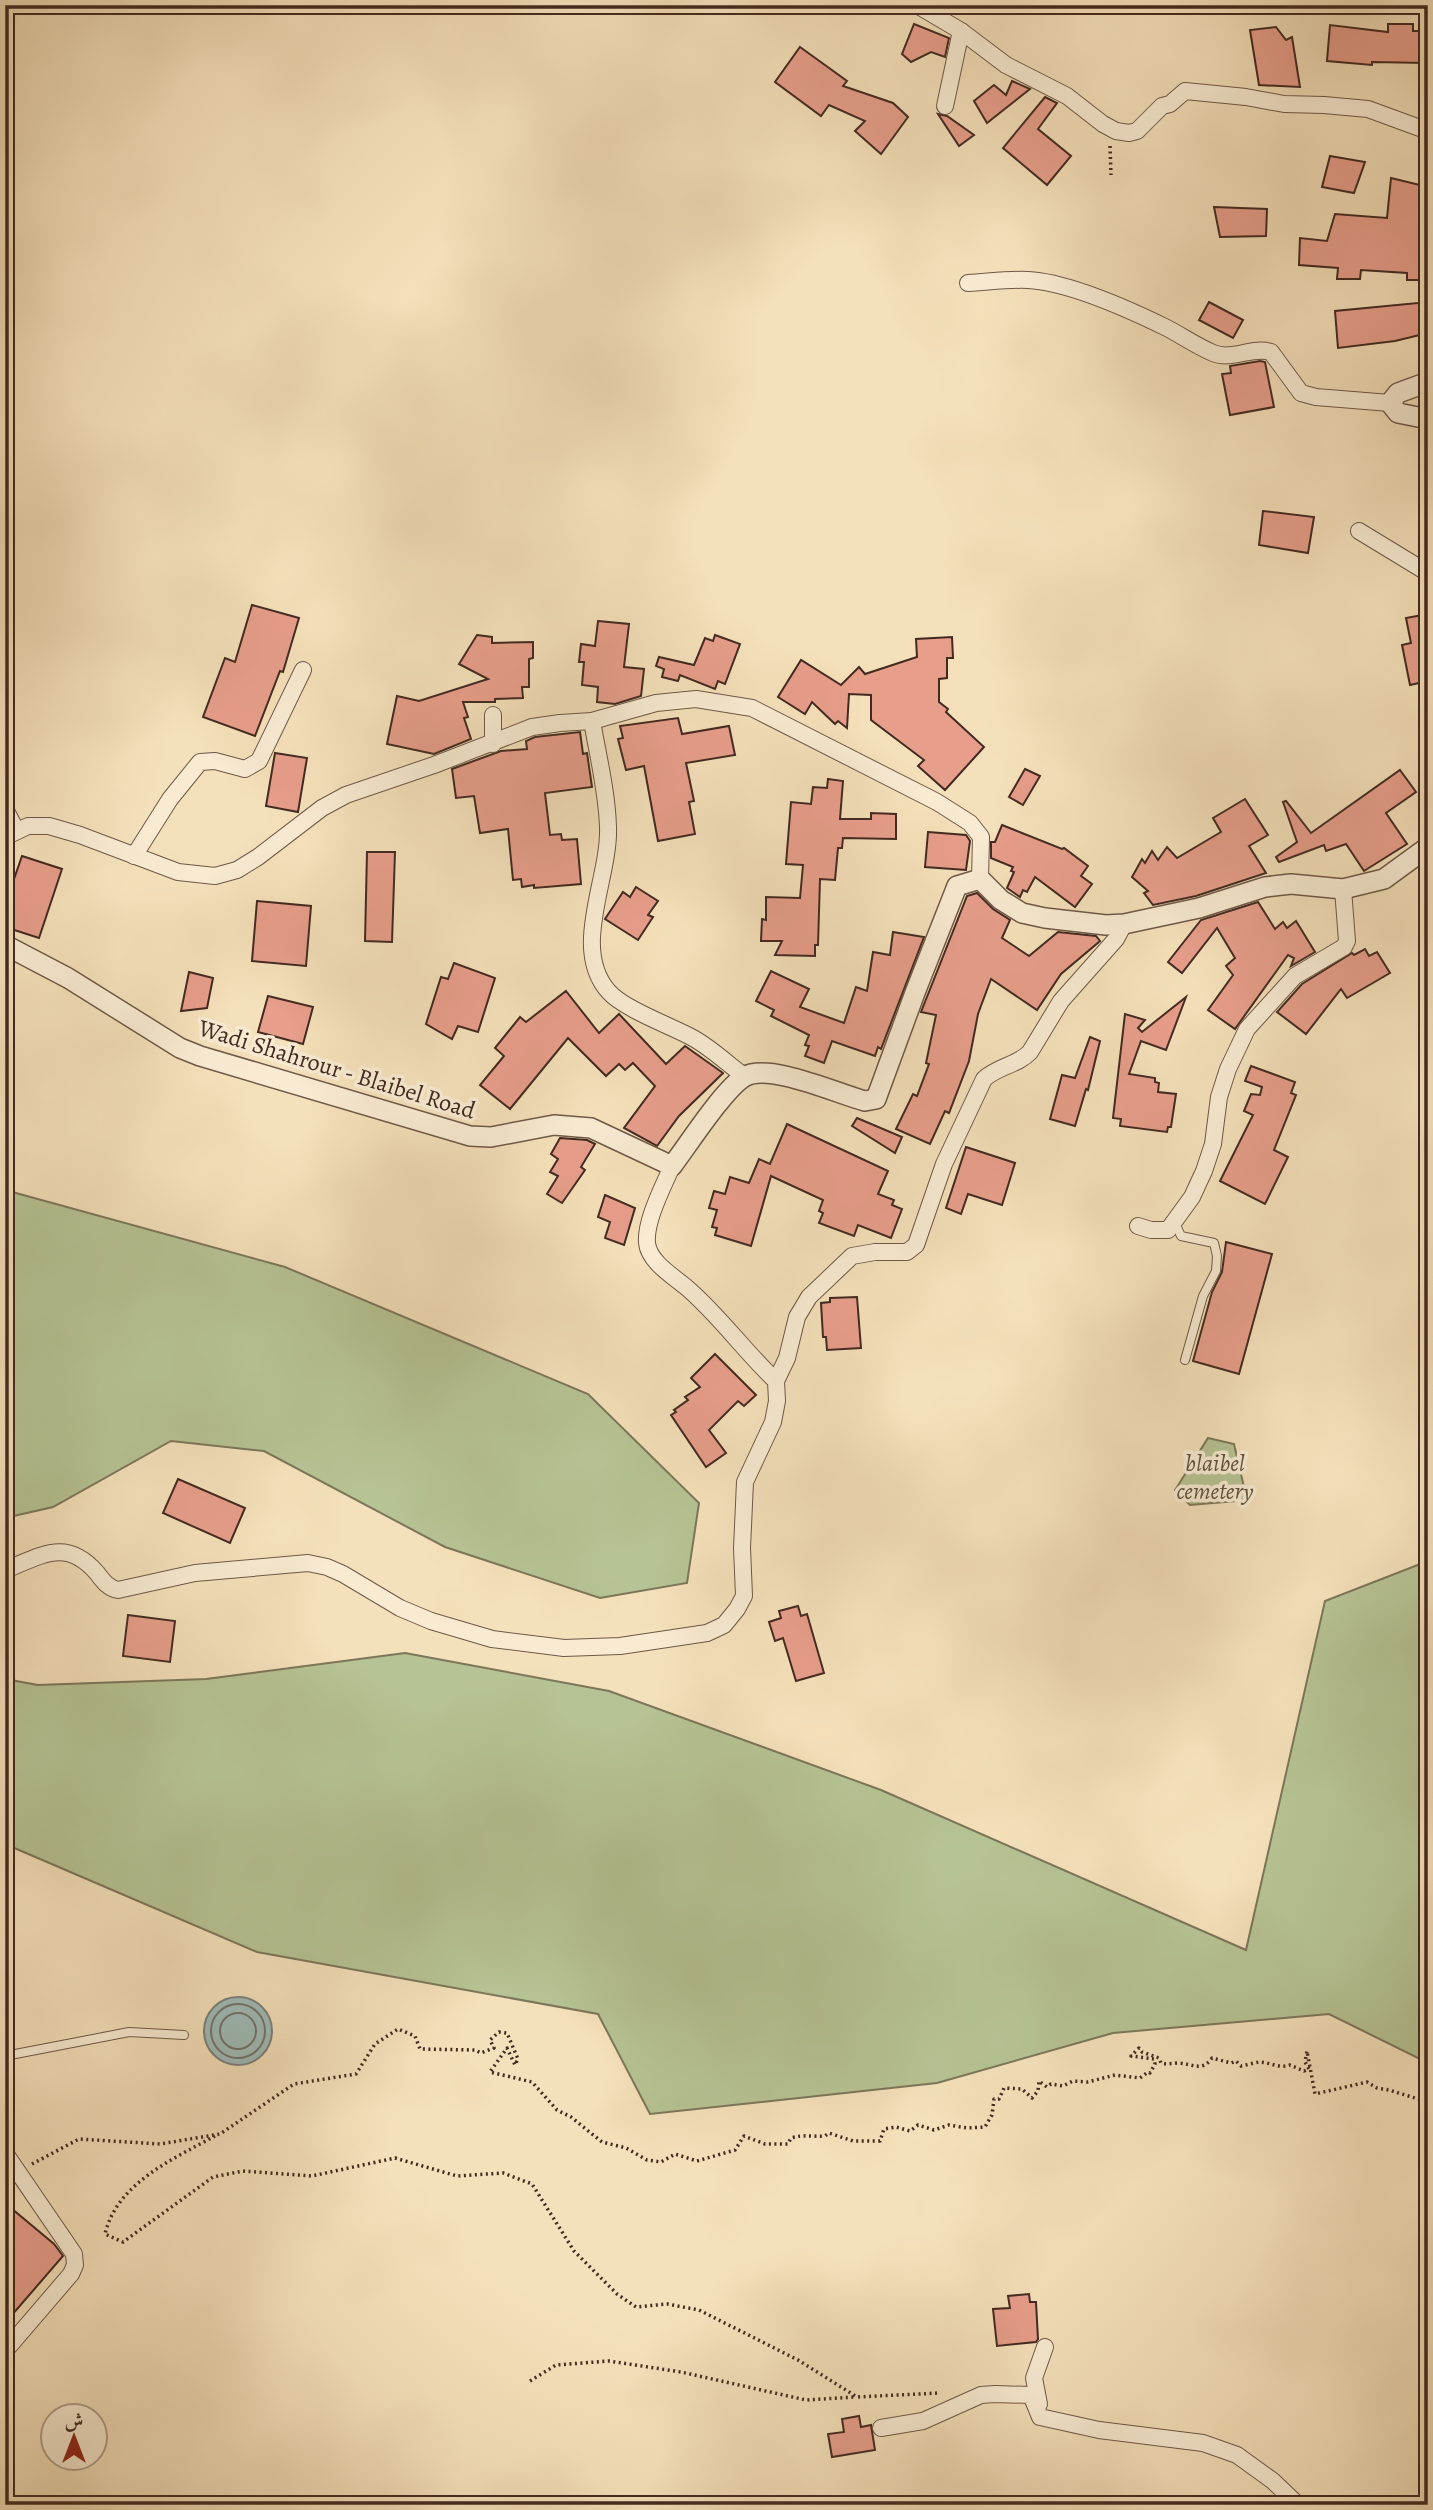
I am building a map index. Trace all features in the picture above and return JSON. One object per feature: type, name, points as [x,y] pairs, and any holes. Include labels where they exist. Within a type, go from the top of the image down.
[{"type":"street","points":[[917,5],[961,31],[1006,65],[1067,96],[1103,124],[1122,132],[1137,131],[1162,106],[1170,104],[1185,91],[1284,104],[1368,109],[1428,131]]},
{"type":"street","points":[[945,106],[961,31]]},
{"type":"street","points":[[968,283],[1028,280],[1052,285],[1099,299],[1164,327],[1214,354],[1228,356],[1264,350],[1270,352],[1301,393],[1315,397],[1390,403],[1398,413],[1428,419]]},
{"type":"street","points":[[1390,403],[1398,393],[1428,382]]},
{"type":"street","points":[[1359,531],[1428,573]]},
{"type":"street","points":[[134,856],[170,799],[200,762],[215,761],[245,769],[259,761],[303,670]]},
{"type":"street","points":[[5,809],[11,834],[29,826],[49,826],[178,872],[215,876],[237,870],[258,857],[322,808],[346,794],[493,744],[532,727],[592,721],[656,703],[696,699],[752,708],[937,802],[970,823],[981,837],[980,879],[1001,900],[1022,912],[1045,918],[1106,925],[1124,924],[1199,908],[1265,887],[1291,884],[1343,889],[1384,879],[1428,847]]},
{"type":"street","points":[[493,715],[493,744]]},
{"type":"street","points":[[592,721],[608,828],[604,872],[590,951],[595,972],[610,994],[695,1039],[744,1076]]},
{"type":"street","points":[[776,1381],[693,1293],[660,1265],[650,1252],[647,1245],[654,1210],[672,1166],[723,1098],[744,1076],[761,1072],[785,1075],[865,1101],[876,1100],[957,886],[980,879]]},
{"type":"street","points":[[1138,1226],[1151,1230],[1168,1230],[1192,1197],[1213,1144],[1219,1097],[1247,1029],[1295,976],[1344,947],[1347,941],[1343,889]]},
{"type":"street","points":[[5,1570],[42,1555],[66,1552],[85,1561],[108,1586],[118,1590],[195,1573],[308,1563],[351,1577],[400,1608],[431,1621],[502,1641],[564,1648],[620,1646],[707,1633],[724,1625],[744,1596],[746,1482],[773,1422],[778,1401],[776,1381],[787,1358],[797,1317],[817,1290],[852,1256],[875,1252],[907,1252],[916,1245],[944,1164],[984,1079],[996,1069],[1025,1058],[1061,1001],[1116,939],[1124,924]]},
{"type":"street","name":"Wadi Shahrour - Blaibel Road","points":[[5,945],[68,978],[180,1048],[200,1056],[470,1136],[491,1137],[554,1125],[591,1128],[672,1166]]},
{"type":"street","points":[[5,2152],[74,2254],[75,2265],[71,2274],[5,2351]]},
{"type":"street","points":[[1040,2417],[1034,2378],[1045,2347]]},
{"type":"street","points":[[881,2428],[923,2421],[981,2395],[995,2393],[1031,2395],[1040,2417]]},
{"type":"street","points":[[1040,2417],[1099,2430],[1203,2443],[1237,2455],[1273,2481],[1298,2505]]},
{"type":"lane","points":[[1175,1223],[1181,1236],[1214,1243],[1217,1256],[1216,1271],[1203,1296],[1185,1360]]},
{"type":"lane","points":[[5,2056],[129,2032],[184,2035]]},
{"type":"path","points":[[1103,124],[1110,144],[1111,176]]},
{"type":"path","points":[[858,2397],[798,2360],[699,2310],[667,2304],[636,2307],[617,2294],[574,2251],[532,2184],[503,2173],[457,2176],[395,2158],[312,2176],[243,2171],[213,2178],[123,2242],[105,2234],[110,2216],[156,2168],[220,2133],[294,2084],[356,2074],[374,2044],[398,2029],[415,2036],[420,2049],[475,2050],[481,2053],[494,2048],[490,2040],[499,2032],[507,2033],[518,2059],[516,2066],[507,2048],[490,2072],[532,2082],[557,2110],[571,2117],[602,2142],[626,2148],[647,2160],[661,2162],[675,2154],[697,2161],[735,2150],[744,2136],[765,2144],[788,2144],[791,2138],[805,2134],[813,2137],[829,2133],[853,2141],[880,2141],[884,2129],[896,2127],[910,2131],[918,2125],[934,2130],[949,2125],[985,2127],[992,2115],[994,2099],[999,2099],[1004,2088],[1022,2089],[1032,2098],[1038,2091],[1039,2081],[1047,2087],[1051,2084],[1063,2086],[1073,2081],[1088,2082],[1115,2075],[1140,2078],[1150,2073],[1155,2064],[1154,2059],[1131,2056],[1139,2048],[1142,2052],[1159,2058],[1161,2063],[1171,2065],[1180,2063],[1199,2067],[1208,2063],[1212,2057],[1231,2063],[1236,2061],[1241,2066],[1261,2062],[1269,2066],[1290,2066],[1304,2071],[1309,2069],[1305,2062],[1307,2051],[1315,2094],[1367,2082],[1377,2088],[1428,2102]]},
{"type":"path","points":[[18,2172],[79,2139],[160,2144],[220,2133]]},
{"type":"path","points":[[530,2381],[556,2365],[609,2361],[681,2372],[806,2400],[943,2393],[954,2408]]},
{"type":"green space","points":[[5,1190],[285,1267],[588,1394],[699,1503],[687,1583],[600,1598],[445,1547],[264,1451],[171,1441],[53,1507],[5,1518]]},
{"type":"green space","name":"blaibel cemetery","points":[[1208,1438],[1234,1444],[1247,1500],[1190,1505],[1175,1490]]},
{"type":"green space","points":[[1428,1561],[1428,2063],[1329,2014],[1113,2033],[937,2083],[650,2114],[598,2014],[257,1952],[5,1844],[5,1679],[38,1685],[206,1679],[405,1653],[609,1691],[881,1790],[1246,1950],[1325,1601]]},
{"type":"water","points":[[238,1997],[251,2000],[262,2007],[269,2018],[272,2031],[269,2044],[262,2055],[251,2062],[238,2065],[225,2062],[214,2055],[207,2044],[204,2031],[207,2018],[214,2007],[225,2000]]},
{"type":"building","points":[[914,24],[949,38],[945,57],[931,52],[911,62],[902,54]]},
{"type":"building","points":[[1388,24],[1413,24],[1413,31],[1428,31],[1428,63],[1372,62],[1372,65],[1327,61],[1330,25],[1388,32]]},
{"type":"building","points":[[1276,27],[1286,40],[1292,37],[1300,87],[1259,85],[1250,30]]},
{"type":"building","points":[[800,47],[847,81],[843,86],[893,103],[908,117],[881,154],[855,131],[865,121],[829,105],[821,116],[775,82]]},
{"type":"building","points":[[1012,81],[1030,89],[987,123],[974,101],[994,85],[1006,95]]},
{"type":"building","points":[[1045,97],[1057,103],[1038,129],[1071,156],[1047,185],[1003,148]]},
{"type":"building","points":[[938,114],[947,116],[974,135],[959,146]]},
{"type":"building","points":[[1330,156],[1365,162],[1354,193],[1322,187]]},
{"type":"building","points":[[1391,178],[1428,187],[1428,280],[1407,280],[1407,273],[1361,270],[1360,279],[1337,279],[1338,268],[1299,265],[1300,238],[1327,241],[1335,214],[1387,218]]},
{"type":"building","points":[[1214,207],[1267,209],[1266,236],[1220,237]]},
{"type":"building","points":[[1209,302],[1243,320],[1233,338],[1199,320]]},
{"type":"building","points":[[1428,302],[1428,333],[1395,341],[1338,348],[1335,311]]},
{"type":"building","points":[[1265,362],[1274,407],[1230,415],[1222,374],[1231,373],[1230,366]]},
{"type":"building","points":[[1263,511],[1314,517],[1308,553],[1259,545]]},
{"type":"building","points":[[252,605],[299,618],[283,672],[280,671],[255,736],[203,717],[225,658],[235,662]]},
{"type":"building","points":[[1428,614],[1428,681],[1410,685],[1402,645],[1411,643],[1406,618]]},
{"type":"building","points":[[598,621],[629,624],[624,667],[644,669],[641,696],[615,704],[597,702],[598,687],[582,685],[584,662],[579,662],[581,644],[595,646]]},
{"type":"building","points":[[477,635],[492,637],[492,643],[533,642],[533,658],[529,659],[529,687],[522,687],[523,698],[495,699],[495,702],[463,702],[468,717],[464,718],[471,739],[434,754],[387,744],[397,696],[419,701],[488,679],[459,664]]},
{"type":"building","points":[[715,635],[740,644],[725,684],[718,681],[715,689],[680,675],[678,681],[662,677],[664,669],[656,666],[659,657],[694,665],[705,638],[713,641]]},
{"type":"building","points":[[952,637],[953,658],[947,658],[947,678],[939,679],[939,702],[948,709],[946,712],[984,747],[945,790],[918,766],[924,760],[871,720],[871,695],[849,694],[847,728],[838,721],[835,724],[812,702],[805,714],[778,697],[801,660],[841,685],[859,667],[865,674],[917,657],[916,639]]},
{"type":"building","points":[[678,718],[682,734],[729,726],[735,755],[686,763],[694,801],[689,802],[695,834],[658,841],[644,766],[626,770],[618,739],[623,738],[620,726]]},
{"type":"building","points":[[580,732],[583,754],[587,753],[592,787],[545,793],[550,835],[561,834],[562,840],[577,839],[581,884],[522,887],[521,879],[513,880],[508,829],[480,833],[474,796],[456,798],[452,769],[501,751],[527,749],[526,741],[535,737]]},
{"type":"building","points":[[275,753],[307,758],[298,812],[266,806]]},
{"type":"building","points":[[1025,769],[1040,776],[1023,805],[1009,797]]},
{"type":"building","points":[[1400,770],[1416,792],[1386,813],[1407,844],[1364,871],[1346,844],[1326,851],[1324,845],[1279,862],[1276,857],[1297,842],[1283,802],[1286,801],[1311,833]]},
{"type":"building","points":[[828,779],[843,781],[840,819],[871,819],[871,813],[896,814],[896,839],[843,838],[842,848],[838,848],[835,880],[820,879],[818,945],[815,945],[815,956],[775,955],[782,941],[761,941],[762,919],[766,920],[766,897],[800,898],[803,865],[786,864],[791,802],[811,804],[813,787],[827,788]]},
{"type":"building","points":[[1245,799],[1268,835],[1249,846],[1266,873],[1196,896],[1153,905],[1144,893],[1148,891],[1132,877],[1142,859],[1145,863],[1152,851],[1158,860],[1167,847],[1177,858],[1221,832],[1213,818]]},
{"type":"building","points":[[1002,825],[1064,848],[1088,866],[1081,876],[1092,884],[1075,907],[1035,877],[1027,892],[1023,890],[1020,897],[1007,888],[1014,872],[1011,871],[1013,867],[991,858],[991,842],[995,842]]},
{"type":"building","points":[[928,832],[966,835],[970,841],[966,870],[925,867]]},
{"type":"building","points":[[367,852],[395,852],[392,942],[365,941]]},
{"type":"building","points":[[22,856],[62,869],[39,938],[5,927],[5,905]]},
{"type":"building","points":[[636,887],[658,901],[648,915],[653,917],[638,940],[605,919],[623,892],[630,897]]},
{"type":"building","points":[[977,893],[993,909],[1010,920],[1002,938],[1029,956],[1058,932],[1096,936],[1100,941],[1061,974],[1037,1010],[991,979],[978,1014],[969,1061],[949,1113],[945,1111],[930,1144],[896,1129],[913,1094],[917,1096],[929,1064],[926,1063],[936,1015],[921,1012],[967,896]]},
{"type":"building","points":[[257,901],[311,906],[306,966],[252,961]]},
{"type":"building","points":[[1258,902],[1275,929],[1283,922],[1287,928],[1296,921],[1315,952],[1291,966],[1294,958],[1288,955],[1235,1029],[1208,1010],[1233,975],[1226,966],[1235,958],[1217,928],[1182,973],[1168,962],[1201,920]]},
{"type":"building","points":[[893,932],[924,937],[881,1049],[878,1047],[875,1056],[832,1041],[824,1063],[805,1056],[809,1035],[771,1016],[774,1010],[756,1001],[771,971],[809,989],[800,1007],[844,1023],[856,987],[867,991],[873,952],[890,955]]},
{"type":"building","points":[[1365,949],[1369,956],[1377,952],[1390,973],[1347,998],[1341,989],[1306,1034],[1277,1012],[1302,984],[1352,953],[1354,955]]},
{"type":"building","points":[[454,963],[495,978],[478,1032],[458,1026],[452,1039],[426,1024],[441,977],[448,979]]},
{"type":"building","points":[[189,972],[213,978],[207,1008],[181,1011]]},
{"type":"building","points":[[566,991],[599,1033],[619,1014],[666,1064],[685,1046],[723,1073],[679,1116],[657,1146],[624,1128],[655,1086],[633,1063],[625,1070],[619,1064],[606,1076],[568,1038],[510,1109],[480,1085],[504,1056],[495,1048],[520,1017],[526,1022]]},
{"type":"building","points":[[268,996],[313,1007],[303,1044],[258,1032]]},
{"type":"building","points":[[1186,997],[1166,1050],[1141,1041],[1129,1074],[1155,1078],[1155,1082],[1159,1083],[1158,1092],[1176,1094],[1171,1127],[1168,1127],[1167,1132],[1120,1126],[1121,1119],[1113,1118],[1125,1014],[1145,1020],[1138,1028],[1142,1032]]},
{"type":"building","points":[[1090,1037],[1100,1041],[1088,1090],[1086,1089],[1075,1126],[1050,1119],[1062,1075],[1075,1078]]},
{"type":"building","points":[[1251,1066],[1295,1082],[1291,1093],[1296,1095],[1274,1150],[1288,1157],[1265,1204],[1220,1181],[1253,1115],[1244,1111],[1251,1094],[1260,1095],[1262,1087],[1245,1081]]},
{"type":"building","points":[[857,1118],[902,1137],[895,1153],[852,1126]]},
{"type":"building","points":[[787,1124],[888,1171],[878,1194],[894,1200],[892,1205],[902,1209],[891,1238],[858,1225],[854,1236],[819,1223],[823,1213],[819,1211],[823,1200],[771,1176],[751,1246],[715,1235],[717,1228],[712,1227],[717,1210],[709,1208],[714,1191],[725,1194],[730,1177],[749,1183],[759,1159],[770,1164]]},
{"type":"building","points":[[560,1138],[587,1140],[595,1144],[581,1167],[585,1170],[562,1203],[547,1194],[558,1176],[550,1172],[558,1159],[551,1154]]},
{"type":"building","points":[[966,1147],[1015,1163],[1002,1205],[968,1194],[961,1214],[946,1208]]},
{"type":"building","points":[[605,1195],[635,1208],[624,1245],[605,1238],[610,1222],[598,1217]]},
{"type":"building","points":[[1226,1242],[1272,1254],[1239,1374],[1193,1361],[1212,1292],[1222,1272]]},
{"type":"building","points":[[857,1297],[861,1348],[827,1350],[826,1337],[823,1337],[821,1303],[830,1302],[830,1298]]},
{"type":"building","points":[[715,1354],[756,1395],[744,1406],[738,1401],[709,1430],[726,1453],[706,1467],[671,1415],[688,1400],[685,1397],[700,1387],[691,1378]]},
{"type":"building","points":[[178,1479],[245,1508],[230,1543],[163,1513]]},
{"type":"building","points":[[798,1606],[801,1616],[807,1614],[824,1673],[796,1681],[783,1638],[775,1641],[769,1622],[781,1618],[779,1611]]},
{"type":"building","points":[[128,1615],[175,1621],[170,1662],[123,1656]]},
{"type":"building","points":[[5,2203],[54,2244],[63,2256],[5,2323]]},
{"type":"building","points":[[1029,2294],[1030,2302],[1036,2302],[1038,2339],[1036,2342],[997,2346],[993,2309],[1010,2308],[1008,2296]]},
{"type":"building","points":[[859,2416],[861,2427],[871,2425],[875,2450],[832,2457],[828,2434],[844,2432],[842,2419]]}]
